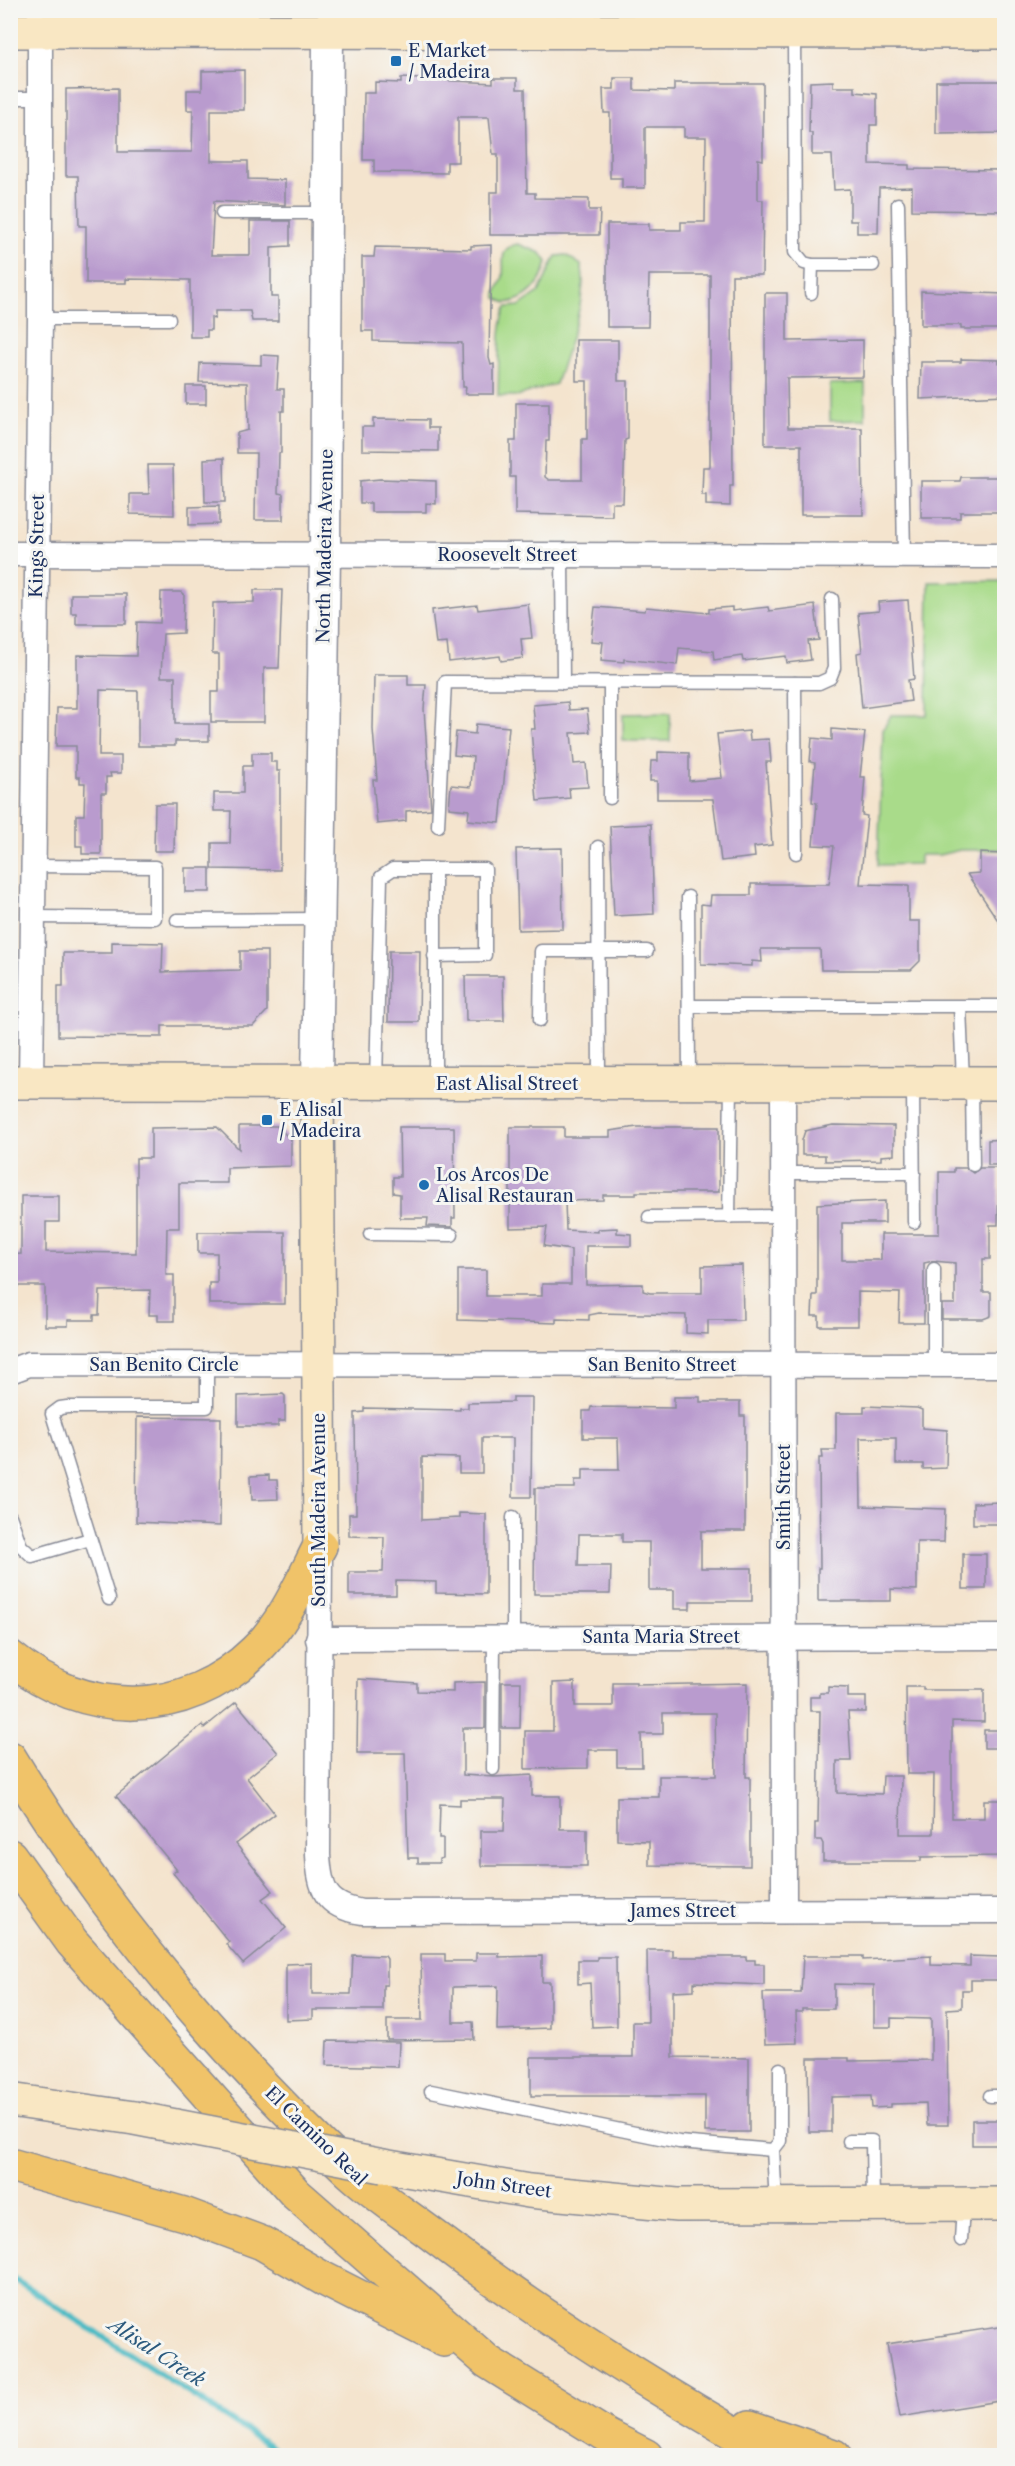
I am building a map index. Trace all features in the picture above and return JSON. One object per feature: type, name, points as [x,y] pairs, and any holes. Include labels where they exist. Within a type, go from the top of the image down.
[{"type":"highway","points":[[10,1657],[57,1689],[91,1700],[143,1703],[190,1692],[219,1679],[256,1650],[291,1604],[320,1546]]},
{"type":"highway","name":"El Camino Real","points":[[10,1758],[86,1874],[137,1941],[220,2041],[352,2174],[478,2270],[682,2404],[774,2456]]},
{"type":"highway","points":[[10,1856],[72,1942],[296,2194],[488,2362]]},
{"type":"highway","points":[[10,2165],[183,2214],[262,2243],[324,2278],[488,2362],[607,2436],[646,2456]]},
{"type":"highway","points":[[682,2404],[834,2456]]},
{"type":"main road","points":[[30,25],[328,21],[404,26],[800,28],[1001,25]]},
{"type":"main road","name":"East Alisal Street","points":[[21,1082],[1005,1083]]},
{"type":"main road","name":"South Madeira Avenue","points":[[317,1082],[320,1546]]},
{"type":"main road","name":"John Street","points":[[10,2100],[134,2118],[383,2166],[529,2191],[677,2205],[1005,2204]]},
{"type":"street","name":"North Madeira Avenue","points":[[317,1082],[325,555],[328,21]]},
{"type":"street","name":"Kings Street","points":[[21,1082],[33,917],[40,319],[40,98],[30,25]]},
{"type":"street","name":"Roosevelt Street","points":[[10,554],[1005,556]]},
{"type":"street","name":"Smith Street","points":[[783,1083],[784,1911]]},
{"type":"street","name":"San Benito Circle","points":[[10,1371],[29,1364],[320,1365]]},
{"type":"street","name":"San Benito Street","points":[[320,1365],[1005,1365]]},
{"type":"street","name":"South Madeira Avenue","points":[[320,1546],[319,1878],[322,1888],[338,1905],[362,1912]]},
{"type":"street","name":"Santa Maria Street","points":[[318,1639],[1005,1637]]},
{"type":"street","name":"James Street","points":[[362,1912],[1005,1911]]},
{"type":"lane","points":[[800,28],[795,252],[804,263],[812,265],[873,265]]},
{"type":"lane","points":[[10,98],[40,98]]},
{"type":"lane","points":[[898,204],[904,556]]},
{"type":"lane","points":[[222,213],[327,213]]},
{"type":"lane","points":[[811,293],[812,265]]},
{"type":"lane","points":[[40,319],[169,319]]},
{"type":"lane","points":[[562,556],[562,683]]},
{"type":"lane","points":[[438,826],[445,682],[819,683],[830,678],[834,668],[832,599]]},
{"type":"lane","points":[[610,683],[610,798]]},
{"type":"lane","points":[[795,683],[796,853]]},
{"type":"lane","points":[[598,847],[598,1084]]},
{"type":"lane","points":[[33,866],[155,867],[155,918],[33,917]]},
{"type":"lane","points":[[376,1083],[381,877],[393,869],[484,869],[485,955],[434,956]]},
{"type":"lane","points":[[435,869],[435,1084]]},
{"type":"lane","points":[[688,897],[689,1084]]},
{"type":"lane","points":[[177,920],[319,919]]},
{"type":"lane","points":[[540,1020],[541,951],[647,951]]},
{"type":"lane","points":[[689,1006],[1005,1006]]},
{"type":"lane","points":[[960,1007],[968,1083],[972,1165]]},
{"type":"lane","points":[[729,1217],[730,1084]]},
{"type":"lane","points":[[913,1084],[914,1222]]},
{"type":"lane","points":[[783,1173],[914,1173]]},
{"type":"lane","points":[[649,1217],[783,1216]]},
{"type":"lane","points":[[370,1234],[452,1235]]},
{"type":"lane","points":[[934,1269],[934,1366]]},
{"type":"lane","points":[[109,1599],[52,1414],[60,1408],[67,1407],[207,1407],[207,1366]]},
{"type":"lane","points":[[10,1516],[21,1546],[32,1556],[90,1539]]},
{"type":"lane","points":[[494,1769],[513,1517]]},
{"type":"lane","points":[[776,2204],[773,2150],[780,2142],[780,2069]]},
{"type":"lane","points":[[431,2091],[679,2142],[773,2150]]},
{"type":"lane","points":[[990,2096],[1005,2096]]},
{"type":"lane","points":[[849,2141],[872,2141],[873,2205]]},
{"type":"lane","points":[[961,2240],[963,2203]]},
{"type":"green space","points":[[518,244],[541,253],[547,262],[542,277],[533,290],[521,298],[506,303],[496,298],[502,280],[504,253],[506,249]]},
{"type":"green space","points":[[566,255],[581,265],[582,292],[575,324],[556,384],[517,396],[498,396],[500,336],[507,307],[519,306],[539,292],[556,256]]},
{"type":"green space","points":[[865,383],[865,420],[830,421],[830,384]]},
{"type":"green space","points":[[1004,581],[1004,850],[960,850],[939,855],[920,855],[920,864],[878,865],[883,730],[891,715],[927,715],[929,582]]},
{"type":"green space","points":[[670,713],[670,741],[623,741],[623,714]]},
{"type":"building","points":[[244,70],[244,110],[211,110],[211,161],[248,161],[248,179],[285,180],[285,205],[214,201],[211,255],[250,255],[250,221],[290,221],[290,246],[271,247],[271,297],[278,297],[278,321],[252,321],[250,311],[215,311],[215,319],[211,318],[211,330],[207,330],[207,337],[190,337],[190,280],[126,279],[126,283],[86,283],[86,226],[79,226],[78,176],[66,176],[66,89],[118,88],[118,152],[192,152],[193,110],[187,110],[187,90],[202,90],[202,71]]},
{"type":"building","points":[[401,78],[493,83],[493,78],[517,78],[517,89],[525,89],[527,193],[535,193],[535,198],[589,199],[589,210],[600,210],[599,235],[490,235],[490,192],[498,192],[498,154],[493,154],[489,117],[458,117],[458,162],[447,162],[447,173],[374,172],[374,160],[363,160],[364,93],[375,93],[375,82],[401,83]]},
{"type":"building","points":[[614,78],[634,78],[634,90],[674,91],[674,83],[763,83],[763,160],[758,159],[758,200],[763,200],[762,275],[732,275],[733,486],[730,486],[730,506],[706,505],[706,495],[702,495],[703,467],[710,467],[710,275],[649,275],[648,327],[607,327],[607,224],[649,224],[649,230],[681,230],[681,222],[705,222],[706,137],[684,137],[684,127],[645,127],[645,188],[622,188],[622,178],[610,178],[610,113],[604,113],[603,89],[614,89]]},
{"type":"building","points":[[833,81],[833,87],[855,87],[855,92],[877,94],[877,125],[870,125],[870,164],[909,165],[909,169],[1005,170],[1005,211],[912,210],[912,187],[879,188],[878,233],[857,233],[857,221],[850,221],[850,189],[834,190],[832,155],[812,155],[812,133],[809,133],[810,82]]},
{"type":"building","points":[[936,81],[1005,81],[1005,133],[936,134]]},
{"type":"building","points":[[491,245],[489,358],[491,365],[494,364],[494,394],[465,394],[462,343],[373,341],[373,331],[362,331],[362,257],[374,257],[375,247],[471,249],[471,246]]},
{"type":"building","points":[[921,291],[1005,294],[1005,325],[999,325],[999,329],[961,329],[961,325],[921,325]]},
{"type":"building","points":[[765,293],[787,293],[787,341],[863,340],[863,377],[787,378],[788,428],[862,428],[863,515],[801,515],[801,445],[765,445]]},
{"type":"building","points":[[576,340],[618,340],[618,381],[628,381],[628,439],[625,440],[623,503],[612,503],[612,516],[515,514],[515,477],[510,477],[510,441],[516,441],[516,403],[549,403],[549,441],[546,441],[545,477],[549,480],[582,480],[582,439],[587,439],[587,381],[576,381]]},
{"type":"building","points":[[261,355],[279,356],[277,389],[284,389],[278,493],[283,494],[283,520],[255,520],[256,453],[237,453],[237,433],[248,430],[247,383],[199,382],[200,363],[261,365]]},
{"type":"building","points":[[961,359],[999,360],[999,363],[1005,363],[1005,395],[920,399],[921,362],[961,362]]},
{"type":"building","points":[[186,386],[206,386],[206,404],[186,404]]},
{"type":"building","points":[[373,419],[428,420],[428,428],[438,428],[438,451],[362,450],[362,427],[373,427]]},
{"type":"building","points":[[224,458],[225,502],[205,502],[204,459]]},
{"type":"building","points":[[148,465],[173,465],[174,515],[130,514],[130,494],[149,494]]},
{"type":"building","points":[[961,477],[999,477],[999,481],[1005,481],[1005,512],[960,512],[960,518],[921,518],[921,481],[960,481]]},
{"type":"building","points":[[380,479],[436,481],[436,504],[426,503],[426,512],[371,512],[371,503],[360,503],[360,481]]},
{"type":"building","points":[[219,506],[219,524],[189,525],[189,507]]},
{"type":"building","points":[[254,590],[282,590],[279,668],[264,668],[264,722],[211,722],[211,692],[219,692],[219,654],[212,654],[213,603],[254,602]]},
{"type":"building","points":[[161,592],[181,592],[184,595],[183,633],[163,634],[161,677],[175,677],[175,724],[209,724],[209,741],[175,741],[175,746],[138,746],[138,691],[100,690],[99,756],[121,756],[121,773],[110,773],[111,777],[106,777],[106,793],[101,793],[101,854],[82,854],[82,846],[76,846],[76,815],[84,815],[85,783],[80,783],[80,777],[76,777],[76,746],[56,746],[57,708],[77,708],[77,655],[136,656],[137,622],[160,623]]},
{"type":"building","points":[[71,594],[126,594],[126,624],[76,624],[76,613],[71,613]]},
{"type":"building","points":[[908,600],[914,679],[908,680],[911,701],[862,708],[857,653],[862,652],[858,613],[879,611],[878,602]]},
{"type":"building","points":[[528,604],[532,638],[521,639],[523,658],[501,661],[500,656],[449,662],[447,643],[436,644],[432,610],[477,605],[478,610]]},
{"type":"building","points":[[815,605],[819,640],[808,641],[811,660],[787,663],[786,656],[743,661],[742,656],[714,660],[713,651],[679,648],[677,665],[624,659],[624,662],[601,660],[603,642],[591,641],[595,607],[645,611],[646,607],[709,613],[709,609],[732,607],[732,611],[768,607],[769,611]]},
{"type":"building","points":[[374,675],[408,675],[408,685],[426,685],[424,709],[431,809],[406,811],[406,821],[377,824],[373,780],[377,780],[373,729]]},
{"type":"building","points":[[568,702],[569,710],[587,709],[590,732],[571,733],[574,764],[586,763],[588,787],[569,788],[570,798],[537,801],[531,729],[535,729],[533,705]]},
{"type":"building","points":[[476,724],[509,727],[500,823],[468,820],[469,810],[449,808],[451,785],[471,787],[473,757],[454,755],[456,732],[475,734]]},
{"type":"building","points":[[832,729],[865,732],[860,777],[865,777],[862,815],[867,816],[860,884],[909,885],[909,921],[920,921],[920,961],[911,970],[821,970],[820,949],[761,949],[762,962],[752,961],[752,966],[701,964],[701,904],[710,905],[711,895],[751,895],[751,884],[829,884],[834,846],[813,845],[817,803],[812,802],[815,763],[810,762],[812,738],[832,740]]},
{"type":"building","points":[[749,731],[750,740],[769,739],[771,762],[766,762],[772,845],[754,847],[755,857],[721,861],[713,799],[657,799],[657,781],[650,781],[651,761],[658,761],[658,752],[689,753],[689,781],[722,778],[717,734]]},
{"type":"building","points":[[252,753],[271,753],[271,762],[277,762],[277,771],[280,771],[280,870],[212,869],[212,843],[230,843],[231,811],[214,811],[214,793],[243,793],[243,766],[252,766]]},
{"type":"building","points":[[155,804],[175,804],[174,851],[154,851]]},
{"type":"building","points":[[651,824],[654,914],[614,916],[610,826]]},
{"type":"building","points":[[562,848],[563,929],[518,930],[516,849]]},
{"type":"building","points":[[980,853],[1005,854],[1005,931],[967,874],[980,873]]},
{"type":"building","points":[[185,868],[210,868],[210,892],[185,892]]},
{"type":"building","points":[[112,942],[163,943],[162,972],[240,970],[240,951],[267,951],[267,1011],[253,1026],[162,1026],[162,1037],[58,1036],[58,986],[63,986],[63,953],[112,953]]},
{"type":"building","points":[[389,951],[420,951],[419,1022],[388,1022]]},
{"type":"building","points":[[465,976],[503,976],[504,1021],[466,1021]]},
{"type":"building","points":[[833,1125],[894,1126],[894,1155],[881,1156],[881,1160],[825,1161],[825,1155],[802,1155],[802,1140],[805,1131]]},
{"type":"building","points":[[239,1126],[277,1126],[291,1140],[291,1166],[227,1168],[227,1183],[179,1183],[179,1228],[167,1228],[166,1275],[174,1275],[174,1321],[158,1321],[158,1315],[149,1315],[150,1290],[100,1291],[99,1315],[94,1315],[94,1320],[68,1320],[68,1326],[45,1326],[45,1286],[10,1286],[10,1255],[21,1254],[21,1196],[59,1196],[59,1222],[46,1222],[46,1252],[136,1253],[136,1158],[151,1158],[151,1128],[217,1127],[239,1149]]},
{"type":"building","name":"Los Arcos De Alisal Restauran","points":[[399,1127],[454,1127],[455,1218],[452,1218],[452,1227],[427,1226],[428,1218],[400,1218],[400,1194],[393,1193],[393,1177],[400,1177]]},
{"type":"building","points":[[510,1127],[564,1127],[564,1137],[610,1137],[610,1131],[637,1127],[719,1127],[719,1192],[636,1192],[636,1195],[603,1195],[603,1200],[565,1201],[566,1230],[598,1232],[598,1229],[617,1228],[617,1233],[631,1234],[631,1246],[586,1246],[586,1285],[643,1284],[643,1291],[650,1293],[702,1293],[702,1266],[742,1265],[743,1320],[708,1320],[708,1334],[686,1333],[686,1315],[599,1313],[589,1315],[589,1320],[556,1319],[556,1323],[458,1320],[458,1270],[486,1270],[486,1296],[542,1296],[542,1284],[571,1284],[571,1250],[544,1246],[547,1227],[510,1228]]},
{"type":"building","points":[[1005,1139],[1005,1165],[988,1165],[988,1140]]},
{"type":"building","points":[[954,1168],[966,1168],[973,1173],[980,1168],[999,1168],[998,1225],[990,1225],[990,1259],[983,1259],[983,1292],[991,1292],[991,1316],[983,1319],[942,1319],[942,1304],[955,1304],[955,1263],[933,1261],[924,1263],[924,1323],[899,1323],[900,1293],[858,1292],[858,1326],[819,1326],[819,1316],[812,1316],[813,1295],[817,1295],[817,1204],[885,1201],[885,1223],[842,1223],[842,1260],[881,1260],[881,1234],[939,1234],[939,1172],[954,1172]]},
{"type":"building","points":[[198,1232],[285,1232],[285,1304],[209,1304],[209,1283],[217,1283],[217,1253],[198,1253]]},
{"type":"building","points":[[283,1394],[285,1396],[285,1421],[278,1421],[278,1426],[238,1426],[238,1396]]},
{"type":"building","points":[[513,1397],[532,1397],[531,1497],[513,1497],[513,1438],[482,1438],[482,1473],[459,1473],[459,1458],[422,1457],[422,1520],[459,1518],[459,1513],[486,1514],[486,1594],[436,1593],[436,1582],[396,1581],[396,1595],[349,1595],[349,1572],[383,1572],[384,1537],[349,1536],[349,1514],[356,1514],[355,1413],[364,1412],[364,1408],[460,1410],[460,1408],[468,1408],[468,1403],[513,1402]]},
{"type":"building","points":[[674,1397],[700,1397],[700,1402],[740,1402],[740,1416],[745,1416],[745,1531],[701,1531],[701,1568],[752,1568],[752,1601],[690,1601],[690,1609],[674,1609],[674,1590],[649,1590],[649,1542],[622,1542],[622,1534],[579,1534],[578,1566],[611,1566],[610,1594],[534,1594],[535,1488],[575,1488],[575,1480],[583,1480],[583,1470],[619,1470],[618,1438],[583,1438],[583,1411],[590,1411],[591,1407],[674,1408]]},
{"type":"building","points":[[864,1406],[917,1408],[922,1410],[922,1428],[947,1430],[946,1468],[923,1469],[923,1464],[896,1464],[896,1438],[860,1438],[861,1506],[945,1509],[944,1542],[917,1542],[917,1590],[891,1589],[891,1601],[818,1601],[819,1458],[823,1458],[822,1450],[836,1450],[836,1413],[864,1413]]},
{"type":"building","points":[[137,1417],[221,1418],[220,1526],[136,1522]]},
{"type":"building","points":[[269,1475],[269,1480],[277,1480],[278,1499],[252,1500],[251,1476]]},
{"type":"building","points":[[1002,1502],[1002,1524],[973,1524],[973,1503]]},
{"type":"building","points":[[963,1554],[986,1554],[986,1589],[963,1589]]},
{"type":"building","points":[[358,1679],[417,1683],[417,1691],[453,1692],[453,1683],[485,1682],[485,1728],[463,1728],[463,1775],[494,1777],[532,1775],[532,1796],[560,1796],[560,1829],[587,1829],[587,1866],[481,1866],[481,1831],[504,1831],[505,1799],[460,1799],[460,1805],[440,1804],[439,1838],[443,1838],[443,1858],[439,1859],[439,1863],[418,1863],[418,1858],[408,1858],[405,1753],[357,1753]]},
{"type":"building","points":[[502,1682],[521,1682],[520,1728],[502,1728]]},
{"type":"building","points":[[575,1682],[575,1706],[613,1706],[613,1683],[636,1683],[636,1685],[747,1683],[746,1777],[750,1777],[750,1866],[649,1865],[649,1841],[617,1840],[617,1797],[659,1797],[659,1776],[716,1776],[715,1713],[663,1713],[663,1734],[641,1734],[642,1767],[617,1767],[617,1750],[588,1750],[588,1768],[525,1769],[525,1731],[553,1731],[553,1683]]},
{"type":"building","points":[[828,1687],[848,1688],[848,1697],[866,1697],[866,1712],[848,1712],[851,1761],[837,1761],[837,1793],[882,1794],[883,1776],[901,1776],[900,1834],[933,1834],[934,1774],[907,1774],[906,1687],[923,1687],[923,1690],[984,1690],[984,1722],[952,1721],[952,1818],[984,1818],[984,1800],[1005,1800],[1005,1856],[921,1857],[921,1861],[823,1861],[823,1844],[821,1840],[815,1840],[815,1823],[818,1823],[820,1711],[810,1711],[810,1697],[820,1697],[820,1693],[828,1693]]},
{"type":"building","points":[[236,1702],[278,1753],[247,1778],[275,1814],[236,1844],[273,1891],[262,1899],[286,1928],[243,1964],[226,1944],[229,1942],[173,1873],[177,1870],[116,1796],[202,1725],[204,1728]]},
{"type":"building","points":[[984,1730],[1002,1730],[1002,1748],[984,1748]]},
{"type":"building","points":[[647,1950],[673,1950],[673,1957],[746,1957],[746,1960],[755,1960],[755,1964],[764,1964],[764,1985],[694,1982],[694,1990],[673,1991],[673,2057],[749,2058],[749,2132],[705,2132],[705,2096],[531,2096],[531,2057],[633,2057],[633,2022],[648,2022]]},
{"type":"building","points":[[476,1953],[499,1953],[499,1957],[542,1956],[542,1982],[550,1982],[550,2028],[497,2030],[498,1986],[453,1987],[453,2022],[473,2022],[474,2039],[387,2040],[387,2020],[422,2020],[421,1954],[445,1954],[445,1961],[476,1961]]},
{"type":"building","points":[[353,1955],[385,1956],[387,1959],[387,1985],[383,1985],[383,2010],[313,2010],[313,2019],[286,2020],[286,1964],[312,1963],[312,1994],[351,1994]]},
{"type":"building","points":[[803,1956],[863,1956],[863,1960],[931,1956],[931,1965],[970,1966],[970,1956],[1000,1957],[1000,1980],[971,1980],[971,1990],[962,1990],[962,2008],[947,2009],[948,2125],[927,2125],[926,2103],[891,2104],[891,2107],[872,2108],[871,2096],[831,2097],[831,2132],[809,2132],[808,2058],[849,2058],[849,2061],[931,2060],[931,2019],[891,2018],[891,2027],[874,2027],[874,1985],[834,1984],[834,2009],[802,2009],[802,2012],[796,2012],[797,2043],[765,2044],[763,1993],[801,1993]]},
{"type":"building","points":[[597,1957],[616,1957],[617,2026],[592,2027],[590,1983],[578,1984],[578,1960],[597,1960]]},
{"type":"building","points":[[327,2041],[399,2042],[398,2067],[326,2065]]},
{"type":"building","points":[[972,2120],[1005,2120],[1005,2145],[972,2145]]},
{"type":"building","points":[[1005,2326],[1005,2400],[900,2417],[887,2344]]},
{"type":"waterway","name":"Alisal Creek","points":[[10,2276],[285,2456]]},
{"type":"place","name":"E Market / Madeira","points":[[396,61]]},
{"type":"place","name":"E Alisal / Madeira","points":[[267,1120]]},
{"type":"place","name":"Los Arcos De Alisal Restauran","points":[[424,1185]]}]
